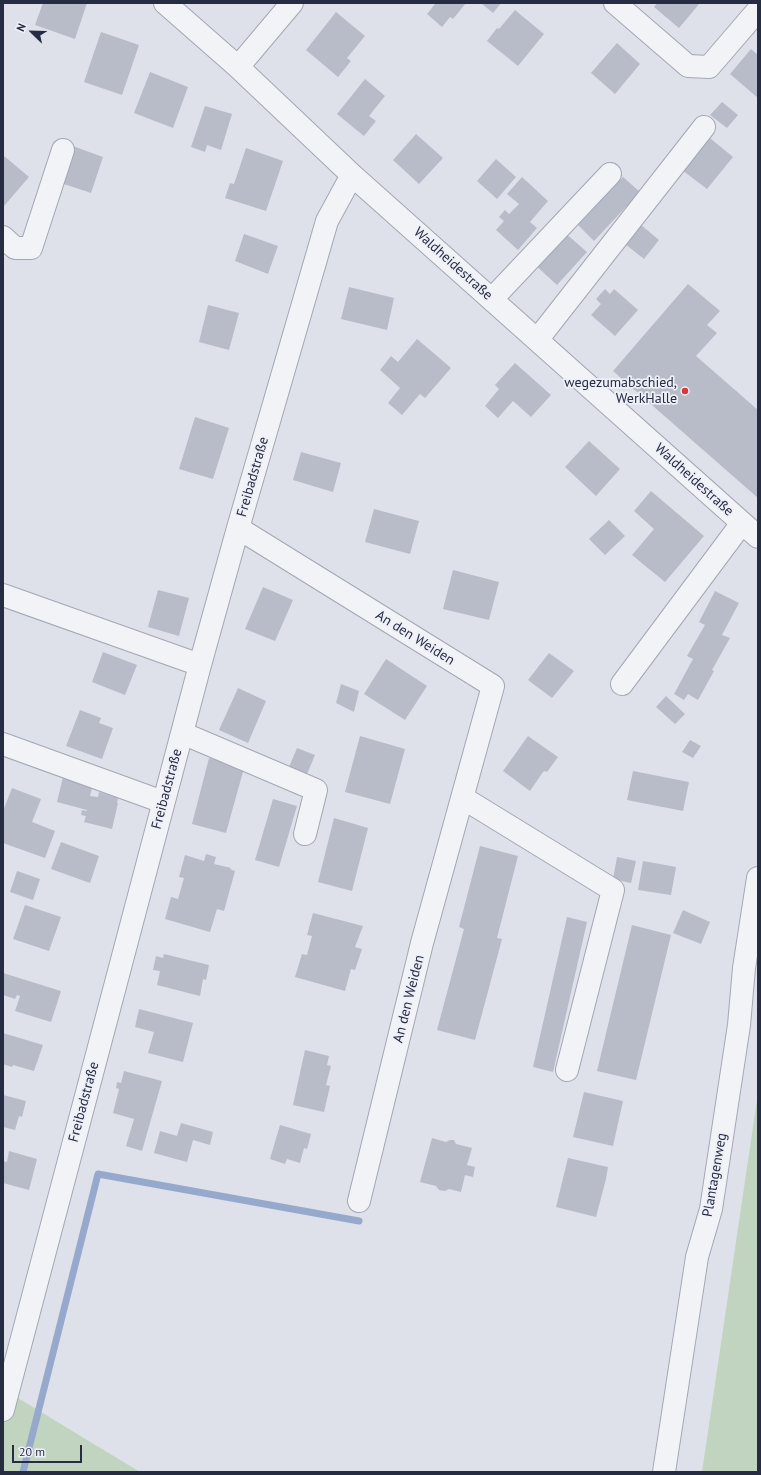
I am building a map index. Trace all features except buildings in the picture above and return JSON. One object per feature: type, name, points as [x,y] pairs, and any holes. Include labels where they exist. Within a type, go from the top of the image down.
[{"type":"street","name":"Waldheidestraße","points":[[165,3],[238,67],[352,175],[750,530],[622,684]]},
{"type":"street","points":[[238,67],[292,3]]},
{"type":"street","points":[[615,3],[688,66],[709,67],[758,10]]},
{"type":"street","points":[[537,340],[704,127]]},
{"type":"street","points":[[9,243],[31,248],[63,150]]},
{"type":"street","points":[[492,299],[610,174]]},
{"type":"street","name":"Freibadstraße","points":[[3,1410],[163,802],[238,528],[327,221],[352,175]]},
{"type":"street","name":"An den Weiden","points":[[238,528],[493,686],[422,943],[359,1201]]},
{"type":"street","points":[[3,595],[200,665]]},
{"type":"street","points":[[182,733],[316,790],[305,834]]},
{"type":"street","points":[[3,744],[163,802]]},
{"type":"street","points":[[463,798],[612,890],[567,1070]]},
{"type":"street","name":"Plantagenweg","points":[[664,1472],[698,1257],[710,1209],[738,1032],[744,968],[758,878]]},
{"type":"green space","points":[[758,1093],[758,1472],[702,1472]]},
{"type":"green space","points":[[3,1389],[140,1472],[3,1472]]},
{"type":"waterway","points":[[23,1472],[98,1174],[359,1221]]},
{"type":"place","name":"wegezumabschied, WerkHalle","points":[[685,391]]}]
